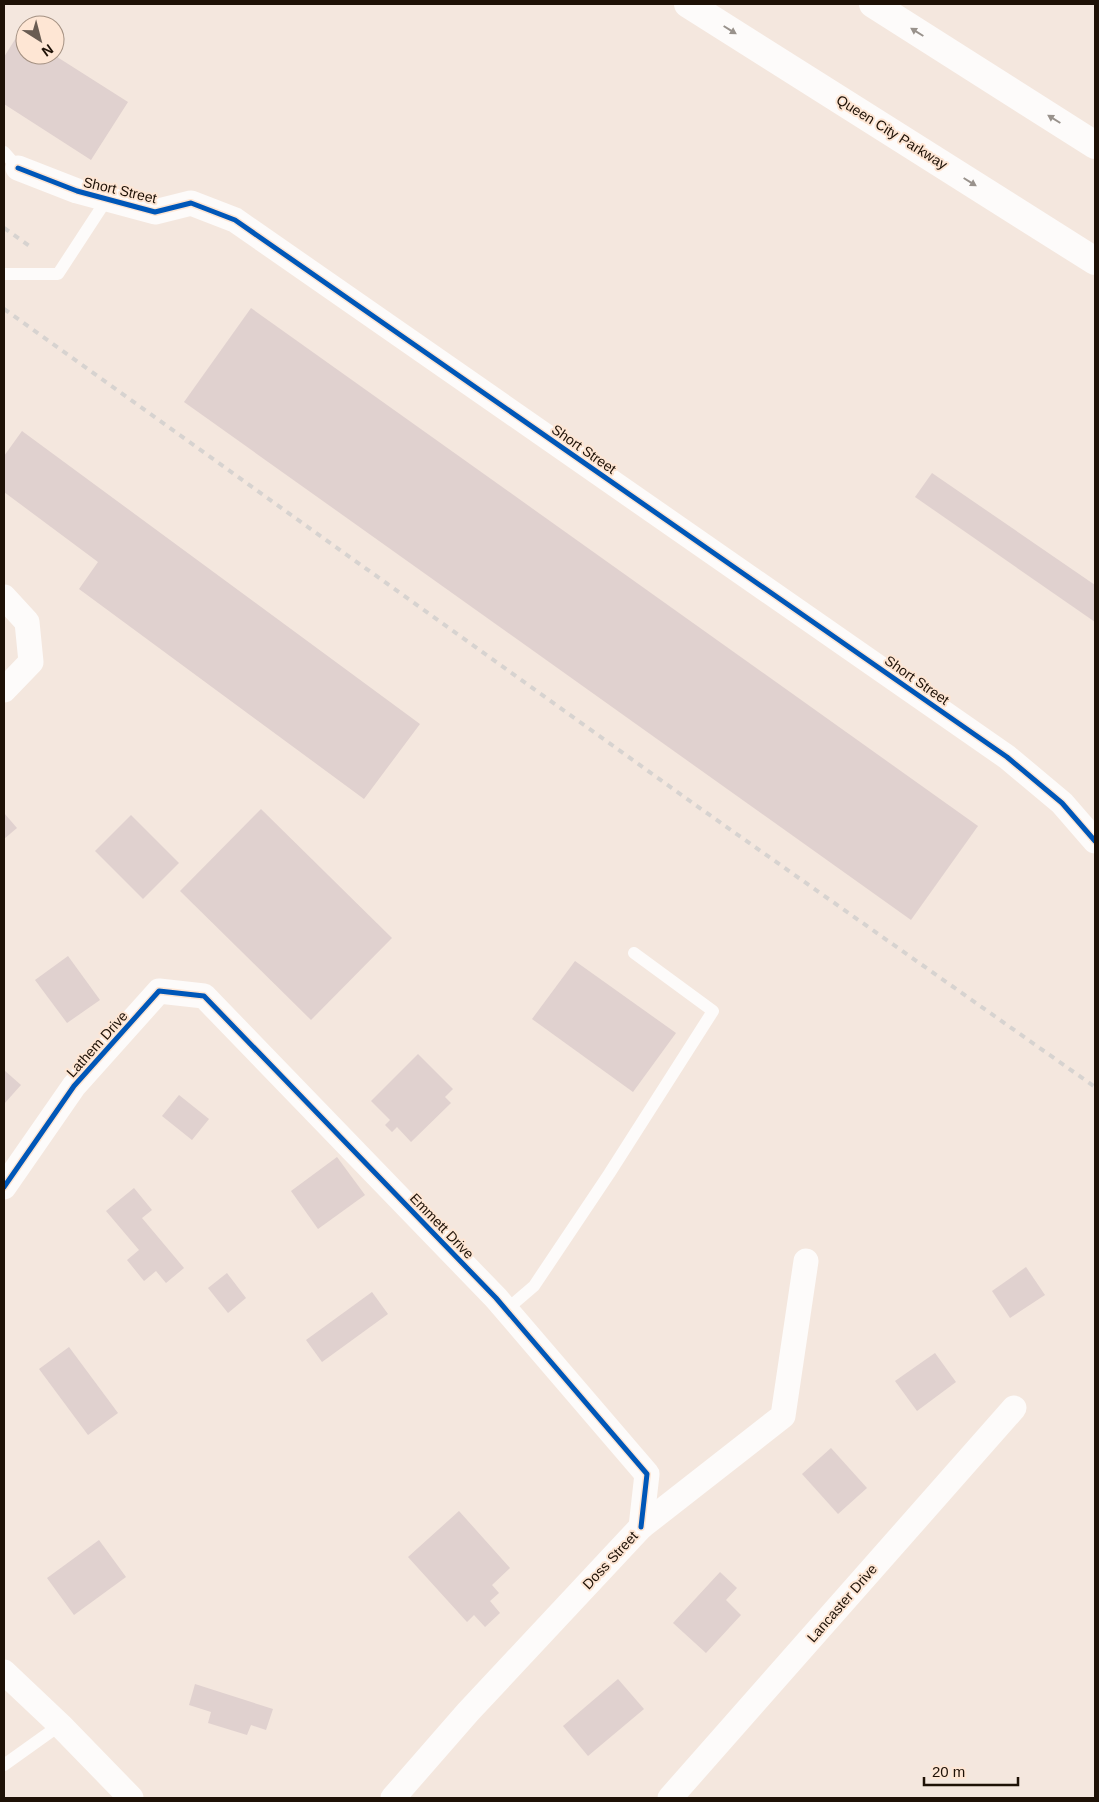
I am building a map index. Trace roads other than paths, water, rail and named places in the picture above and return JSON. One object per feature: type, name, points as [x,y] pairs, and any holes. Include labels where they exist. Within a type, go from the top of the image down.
[{"type":"main road","name":"Queen City Parkway","points":[[688,4],[1095,261]]},
{"type":"main road","points":[[873,4],[1095,145]]},
{"type":"street","name":"Short Street","points":[[11,160],[76,191],[155,212],[191,203],[235,220],[1007,757],[1062,803],[1095,841]]},
{"type":"street","points":[[4,597],[27,622],[31,662],[4,690]]},
{"type":"street","name":"Emmett Drive","points":[[159,991],[204,996],[506,1310],[647,1474],[641,1527]]},
{"type":"street","name":"Lathem Drive","points":[[4,1187],[74,1086],[159,991]]},
{"type":"street","name":"Doss Street","points":[[393,1798],[468,1712],[641,1527],[783,1416],[806,1261]]},
{"type":"street","name":"Lancaster Drive","points":[[670,1798],[1014,1408]]},
{"type":"street","points":[[4,1672],[60,1725],[131,1798]]},
{"type":"lane","points":[[4,274],[58,274],[107,199]]},
{"type":"lane","points":[[506,1310],[534,1286],[609,1174],[713,1011],[634,954]]},
{"type":"lane","points":[[4,1765],[60,1725]]},
{"type":"railway","points":[[4,228],[31,247]]},
{"type":"railway","points":[[4,309],[704,811],[1095,1087]]}]
